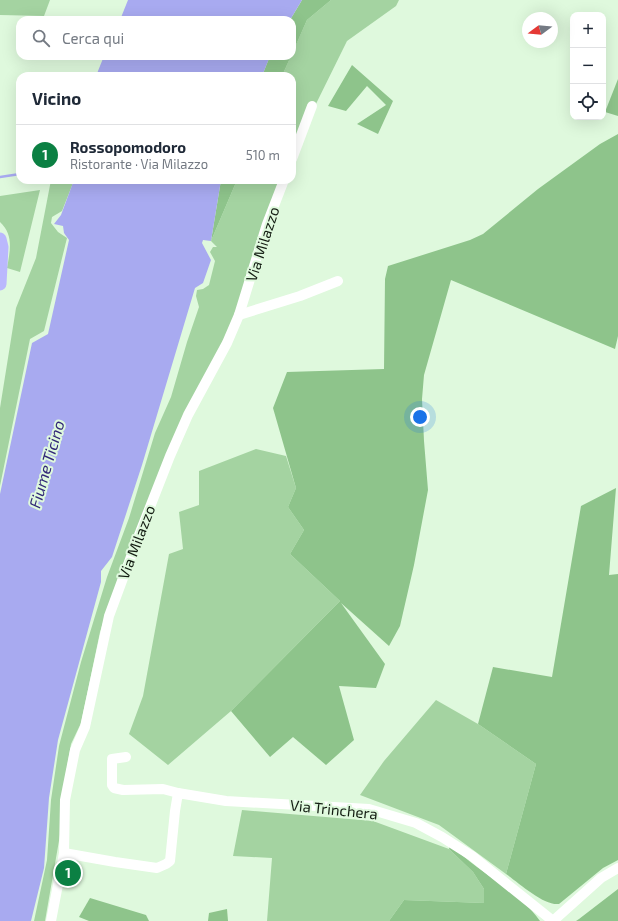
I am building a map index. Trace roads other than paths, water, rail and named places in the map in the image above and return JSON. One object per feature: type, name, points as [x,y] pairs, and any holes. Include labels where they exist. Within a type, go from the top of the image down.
[{"type":"main road","points":[[0,239],[2,247],[0,284]]},
{"type":"street","points":[[296,148],[312,106]]},
{"type":"street","name":"Via Milazzo","points":[[51,921],[64,853],[66,827],[65,800],[75,750],[85,727],[109,616],[170,456],[188,415],[227,343],[239,315],[267,224],[282,184]]},
{"type":"street","points":[[239,315],[300,296],[338,281]]},
{"type":"street","name":"Via Trinchera","points":[[126,757],[112,759],[112,785],[114,788],[123,790],[163,789],[226,801],[369,809],[416,822],[472,856],[553,921]]},
{"type":"street","points":[[64,853],[157,868],[166,864],[170,861],[178,793]]},
{"type":"street","points":[[553,921],[601,878],[618,868]]},
{"type":"water","points":[[128,0],[302,0],[292,16],[122,16]]},
{"type":"water","points":[[102,60],[268,60],[264,72],[98,72]]},
{"type":"water","name":"Fiume Ticino","points":[[73,184],[220,184],[211,241],[203,240],[202,243],[211,260],[203,283],[195,288],[142,465],[112,557],[101,571],[101,582],[58,740],[49,798],[44,868],[31,921],[0,921],[0,494],[32,343],[48,334],[69,240],[64,233],[63,226],[54,224],[61,215]]},
{"type":"waterway","points":[[0,177],[16,175]]},
{"type":"place","name":"Rossopomodoro","points":[[68,873]]}]
